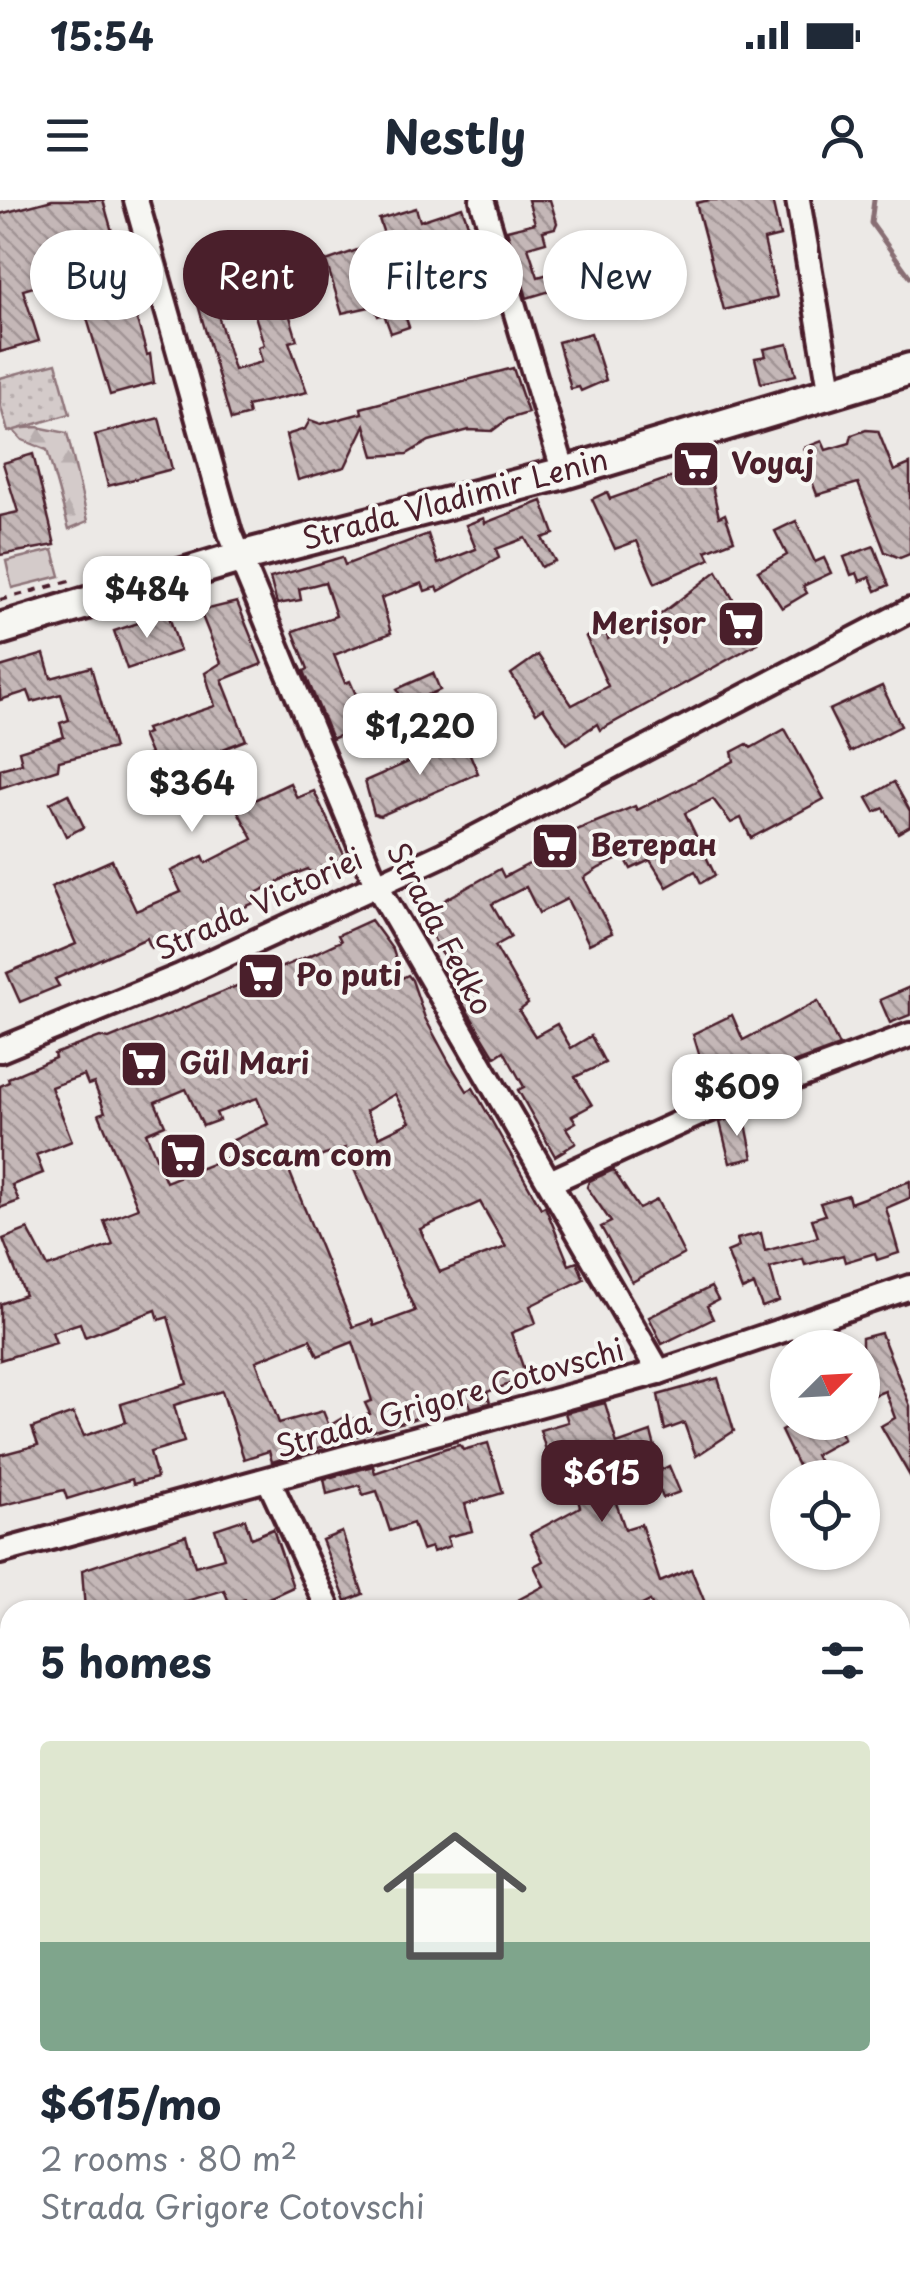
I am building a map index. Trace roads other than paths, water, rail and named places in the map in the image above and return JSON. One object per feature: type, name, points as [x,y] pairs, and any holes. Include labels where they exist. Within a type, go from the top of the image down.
[{"type":"main road","name":"Strada Vladimir Lenin","points":[[0,629],[240,557],[564,473],[910,369]]},
{"type":"street","name":"Strada Fedko","points":[[136,200],[240,557],[376,884],[659,1372]]},
{"type":"street","points":[[482,200],[564,473]]},
{"type":"street","points":[[798,200],[831,395]]},
{"type":"street","name":"Strada Victoriei","points":[[0,1050],[178,977],[444,854],[910,610]]},
{"type":"street","points":[[550,1182],[701,1113],[910,1035]]},
{"type":"street","name":"Strada Grigore Cotovschi","points":[[0,1552],[659,1372],[910,1287]]},
{"type":"street","points":[[270,1481],[324,1600]]},
{"type":"waterway","points":[[874,200],[871,223],[910,277]]},
{"type":"place","name":"Voyaj","points":[[696,464]]},
{"type":"place","name":"Merișor","points":[[741,624]]},
{"type":"place","name":"Ветеран","points":[[555,846]]},
{"type":"place","name":"Po puti","points":[[261,976]]},
{"type":"place","name":"Gül Mari","points":[[144,1064]]},
{"type":"place","name":"Oscam com","points":[[183,1156]]}]
